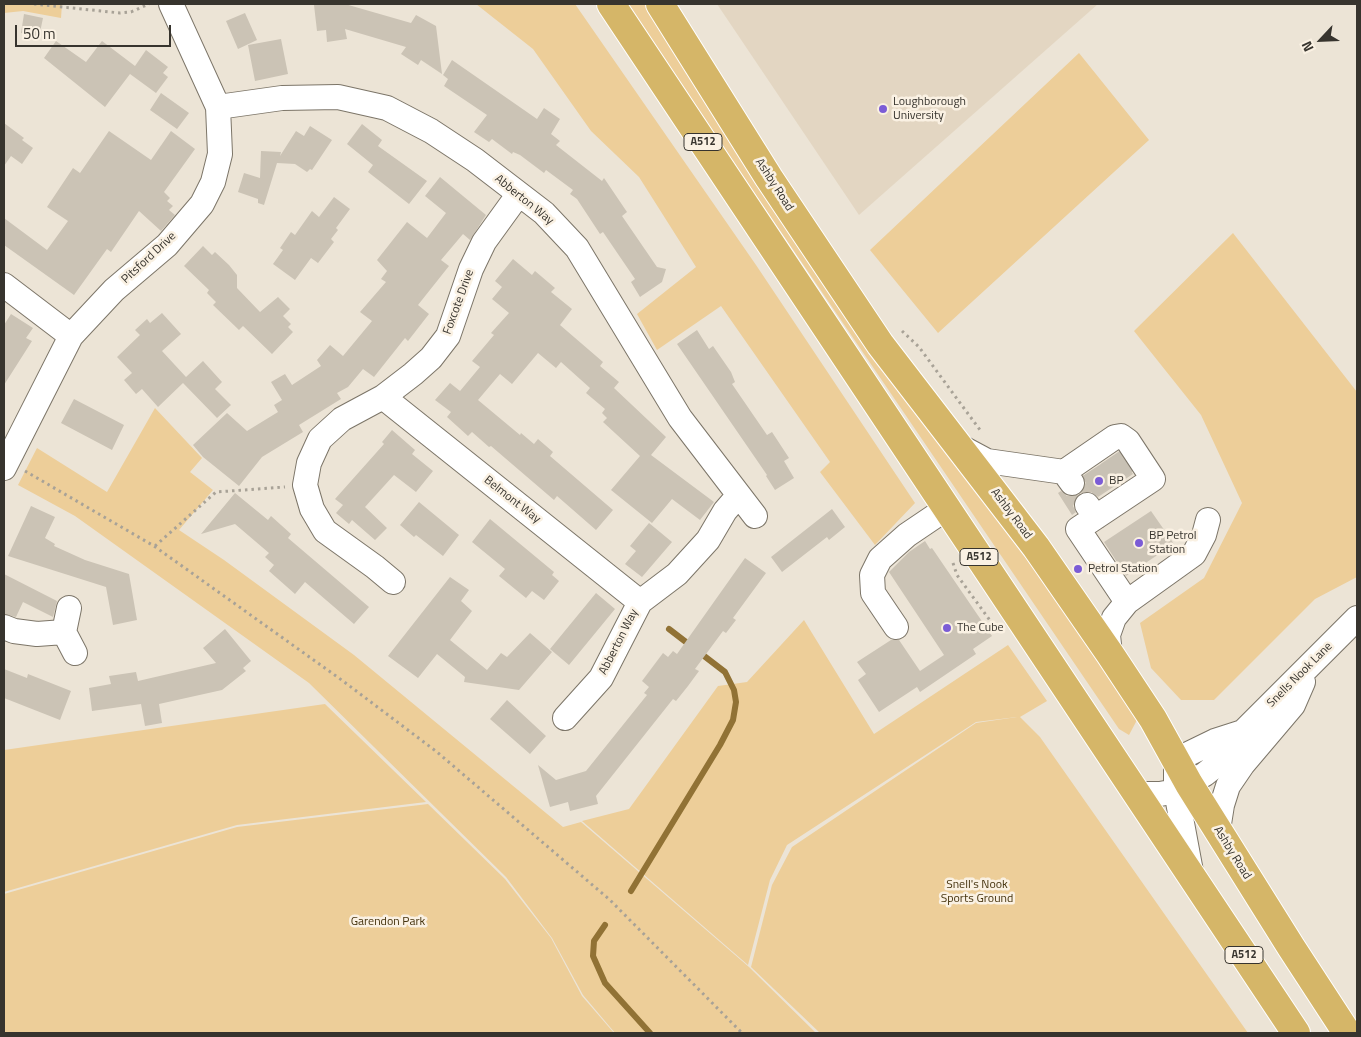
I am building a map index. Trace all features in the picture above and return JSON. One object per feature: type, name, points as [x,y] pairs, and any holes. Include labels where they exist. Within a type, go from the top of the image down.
[{"type":"main road","name":"A512","points":[[611,4],[1296,1033]]},
{"type":"main road","name":"Ashby Road","points":[[660,4],[769,178],[880,344],[1036,547],[1110,654],[1153,719],[1176,760],[1183,787],[1218,830],[1347,1033]]},
{"type":"street","name":"Pitsford Drive","points":[[6,465],[71,336],[114,290],[167,245],[202,204],[213,182],[220,154],[218,107],[171,4]]},
{"type":"street","name":"Abberton Way","points":[[218,107],[282,98],[338,97],[387,108],[432,132],[476,160],[544,213],[577,248],[680,418],[755,516]]},
{"type":"street","name":"Foxcote Drive","points":[[393,582],[380,560],[325,531],[312,509],[306,485],[309,463],[320,439],[342,419],[383,398],[431,358],[448,336],[471,269],[480,251],[518,194]]},
{"type":"street","points":[[4,285],[71,336]]},
{"type":"street","name":"Belmont Way","points":[[383,398],[640,602]]},
{"type":"street","points":[[959,446],[987,461],[1068,477],[1097,458],[1121,436],[1128,441],[1153,479],[1110,498],[1078,529],[1127,602]]},
{"type":"street","name":"Abberton Way","points":[[570,703],[601,678],[640,602],[677,574],[708,540],[725,511],[738,496]]},
{"type":"street","points":[[896,627],[873,593],[872,575],[880,558],[907,535],[947,508]]},
{"type":"street","points":[[1110,654],[1108,635],[1114,618],[1127,602],[1194,554],[1204,535],[1208,520]]},
{"type":"street","points":[[70,608],[64,632],[75,653]]},
{"type":"street","name":"Snells Nook Lane","points":[[1137,794],[1160,794],[1183,787],[1205,774],[1231,753],[1242,732],[1310,667],[1357,618]]},
{"type":"street","points":[[4,627],[14,631],[37,634],[64,632]]},
{"type":"street","points":[[1218,830],[1228,786],[1293,705],[1310,667]]},
{"type":"street","name":"Snells Nook Lane","points":[[1176,760],[1215,741],[1242,732]]},
{"type":"street","points":[[1183,787],[1192,877]]},
{"type":"path","points":[[34,4],[131,12],[150,4]]},
{"type":"path","points":[[6,465],[154,546],[343,681],[437,752],[610,900],[742,1033]]},
{"type":"path","points":[[154,546],[216,492],[306,485]]},
{"type":"shaded area","name":"Loughborough University","points":[[717,4],[1098,4],[859,215]]},
{"type":"green space","points":[[4,4],[62,4],[61,18],[23,11],[4,13]]},
{"type":"green space","points":[[476,4],[575,4],[756,265],[915,503],[875,545],[820,472],[830,462],[721,306],[657,350],[637,314],[696,267],[639,177],[591,131],[533,49]]},
{"type":"green space","points":[[626,4],[645,4],[873,355],[1043,581],[1137,720],[1129,735],[1119,729]]},
{"type":"green space","points":[[1079,53],[1149,140],[938,333],[870,250]]},
{"type":"green space","points":[[1233,233],[1357,392],[1357,577],[1315,599],[1214,700],[1181,700],[1151,668],[1140,623],[1204,578],[1242,503],[1201,415],[1134,331]]},
{"type":"green space","points":[[155,408],[202,458],[190,472],[213,490],[179,530],[224,560],[354,655],[563,827],[581,822],[749,967],[816,1033],[615,1033],[583,995],[552,938],[506,877],[309,683],[75,516],[18,485],[37,448],[107,492]]},
{"type":"green space","name":"Snell's Nook Sports Ground","points":[[804,620],[874,734],[1008,645],[1047,701],[1020,717],[1040,737],[1248,1033],[820,1033],[751,967],[772,885],[792,847],[976,723],[1017,717],[976,722],[787,845],[770,880],[748,965],[582,821],[629,809],[718,686],[747,682]]},
{"type":"green space","points":[[325,704],[426,802],[237,825],[4,892],[4,750]]},
{"type":"green space","name":"Garendon Park","points":[[428,804],[505,879],[551,938],[582,996],[614,1033],[4,1033],[4,894],[237,827]]},
{"type":"building","points":[[345,4],[411,23],[416,15],[436,26],[442,74],[421,60],[418,65],[401,54],[406,47],[345,29],[347,39],[327,42],[326,30],[317,31],[314,5]]},
{"type":"building","points":[[245,13],[257,40],[238,49],[226,21]]},
{"type":"building","points":[[24,14],[43,18],[39,37],[21,33]]},
{"type":"building","points":[[281,39],[288,74],[255,81],[248,45]]},
{"type":"building","points":[[56,41],[86,62],[102,41],[135,66],[146,50],[168,67],[163,73],[168,77],[156,93],[130,74],[105,107],[44,58]]},
{"type":"building","points":[[452,60],[537,119],[544,108],[560,119],[551,134],[560,141],[556,145],[602,181],[604,178],[627,212],[622,216],[657,267],[666,269],[662,282],[640,297],[631,282],[635,279],[603,232],[600,234],[577,199],[570,194],[573,190],[546,170],[544,173],[520,155],[513,152],[512,154],[492,139],[489,142],[474,132],[487,115],[444,86],[448,79],[443,75]]},
{"type":"building","points":[[161,93],[189,113],[177,129],[150,110]]},
{"type":"building","points":[[4,123],[24,138],[22,140],[33,148],[22,164],[11,156],[4,166]]},
{"type":"building","points":[[362,124],[382,140],[378,146],[427,181],[409,204],[368,172],[373,165],[347,144]]},
{"type":"building","points":[[310,126],[332,140],[312,170],[310,169],[307,172],[295,164],[277,163],[264,205],[258,203],[258,199],[238,192],[244,173],[260,178],[261,151],[281,152],[280,156],[296,131],[304,136]]},
{"type":"building","points":[[109,131],[151,160],[171,131],[195,149],[164,192],[170,198],[167,201],[173,206],[169,210],[175,215],[161,231],[139,211],[111,252],[107,249],[74,295],[4,245],[4,218],[47,250],[68,221],[47,207],[73,168],[80,173]]},
{"type":"building","points":[[440,177],[486,215],[470,240],[463,234],[441,260],[449,266],[418,305],[429,314],[408,341],[405,338],[374,377],[363,369],[348,387],[337,393],[341,399],[299,425],[303,432],[262,457],[239,486],[203,457],[193,445],[227,413],[247,431],[278,412],[274,405],[282,400],[271,382],[285,374],[292,385],[321,366],[317,360],[330,345],[343,356],[372,321],[360,312],[386,282],[381,279],[387,271],[377,260],[407,222],[427,238],[446,213],[425,196]]},
{"type":"building","points":[[334,197],[350,209],[336,228],[338,230],[331,239],[334,242],[318,263],[311,258],[295,280],[273,264],[283,250],[280,248],[291,232],[295,235],[312,211],[319,217]]},
{"type":"building","points":[[203,246],[212,255],[215,252],[229,265],[237,275],[237,288],[260,312],[278,297],[290,309],[283,316],[291,324],[288,327],[293,332],[272,354],[243,326],[239,330],[213,305],[216,302],[207,293],[209,290],[184,266]]},
{"type":"building","points":[[513,259],[532,275],[535,271],[555,288],[551,292],[572,309],[560,325],[603,362],[600,366],[619,382],[614,388],[666,437],[651,455],[714,502],[700,520],[672,499],[652,523],[611,490],[640,456],[603,422],[607,418],[602,413],[605,409],[586,393],[590,388],[561,362],[556,368],[538,353],[512,384],[500,374],[478,400],[520,435],[521,433],[534,444],[538,439],[553,452],[550,456],[613,510],[596,530],[557,496],[554,500],[491,446],[489,447],[472,432],[468,436],[447,417],[451,412],[435,400],[450,383],[460,391],[480,367],[472,361],[494,335],[491,333],[509,313],[492,299],[502,287],[495,281]]},
{"type":"building","points":[[162,313],[181,334],[162,351],[186,377],[203,361],[222,382],[215,389],[231,405],[217,418],[183,383],[158,407],[142,389],[136,394],[124,380],[132,373],[117,357],[140,335],[135,330],[147,319],[150,323]]},
{"type":"building","points":[[11,314],[33,328],[26,338],[32,341],[4,385],[4,325]]},
{"type":"building","points":[[697,330],[709,349],[713,346],[731,372],[735,382],[732,384],[767,435],[772,432],[789,458],[784,461],[794,478],[775,490],[767,475],[677,344]]},
{"type":"building","points":[[74,399],[124,425],[112,450],[61,423]]},
{"type":"building","points":[[392,430],[415,450],[412,454],[433,471],[416,492],[394,475],[365,507],[387,528],[375,540],[352,520],[349,524],[336,513],[343,505],[335,499],[384,444],[382,442]]},
{"type":"building","points":[[1119,452],[1133,474],[1098,497],[1092,492],[1081,493],[1086,482],[1083,476]]},
{"type":"building","points":[[1061,491],[1067,496],[1078,495],[1073,506],[1076,512],[1072,515],[1058,493]]},
{"type":"building","points":[[235,493],[268,520],[271,516],[291,534],[288,538],[369,607],[354,624],[305,582],[295,594],[269,571],[274,565],[265,557],[269,553],[235,524],[201,534]]},
{"type":"building","points":[[419,502],[459,535],[443,556],[416,535],[414,537],[400,525]]},
{"type":"building","points":[[31,506],[55,517],[45,538],[55,544],[54,546],[85,560],[129,574],[137,620],[113,625],[106,587],[8,556]]},
{"type":"building","points":[[832,509],[845,527],[829,540],[827,537],[782,572],[771,557]]},
{"type":"building","name":"BP Petrol Station","points":[[1151,511],[1174,544],[1126,576],[1104,542]]},
{"type":"building","points":[[490,519],[554,572],[552,575],[559,581],[544,600],[532,591],[526,598],[499,576],[505,569],[472,542]]},
{"type":"building","points":[[649,523],[672,542],[642,577],[625,564],[636,551],[630,546]]},
{"type":"building","name":"The Cube","points":[[925,541],[930,549],[932,548],[992,636],[973,649],[976,654],[920,692],[917,687],[879,712],[858,680],[866,674],[857,662],[891,640],[899,640],[920,671],[944,655],[889,572],[909,552]]},
{"type":"building","points":[[745,558],[766,573],[733,618],[736,620],[726,633],[723,631],[695,669],[699,671],[688,686],[676,701],[673,699],[596,796],[598,804],[570,811],[568,802],[550,807],[538,765],[556,780],[586,771],[647,695],[644,693],[649,687],[642,681],[663,653],[668,657],[673,651],[677,654]]},
{"type":"building","points":[[4,574],[57,601],[53,617],[23,602],[16,617],[4,614]]},
{"type":"building","points":[[450,577],[469,590],[461,601],[472,611],[450,640],[487,670],[501,653],[507,657],[530,633],[552,652],[519,690],[464,682],[465,677],[437,654],[418,678],[388,656]]},
{"type":"building","points":[[596,593],[615,609],[569,665],[550,649]]},
{"type":"building","points":[[225,629],[251,661],[243,668],[246,671],[222,690],[159,704],[162,723],[145,726],[141,704],[92,711],[89,688],[111,684],[109,676],[136,672],[138,681],[216,663],[203,648]]},
{"type":"building","points":[[4,669],[27,678],[28,674],[71,691],[60,720],[4,698]]},
{"type":"building","points":[[507,700],[546,736],[530,754],[490,719]]},
{"type":"waterway","points":[[631,891],[720,745],[733,720],[736,702],[734,690],[725,672],[669,629]]},
{"type":"waterway","points":[[605,925],[594,941],[593,956],[605,983],[650,1033]]},
{"type":"tunnel","points":[[1111,457],[1126,479]]},
{"type":"tunnel","points":[[1092,470],[1106,492]]},
{"type":"place","name":"Loughborough University","points":[[883,109]]},
{"type":"place","name":"BP","points":[[1099,481]]},
{"type":"place","name":"BP Petrol Station","points":[[1139,543]]},
{"type":"place","name":"Petrol Station","points":[[1078,569]]},
{"type":"place","name":"The Cube","points":[[947,628]]}]
